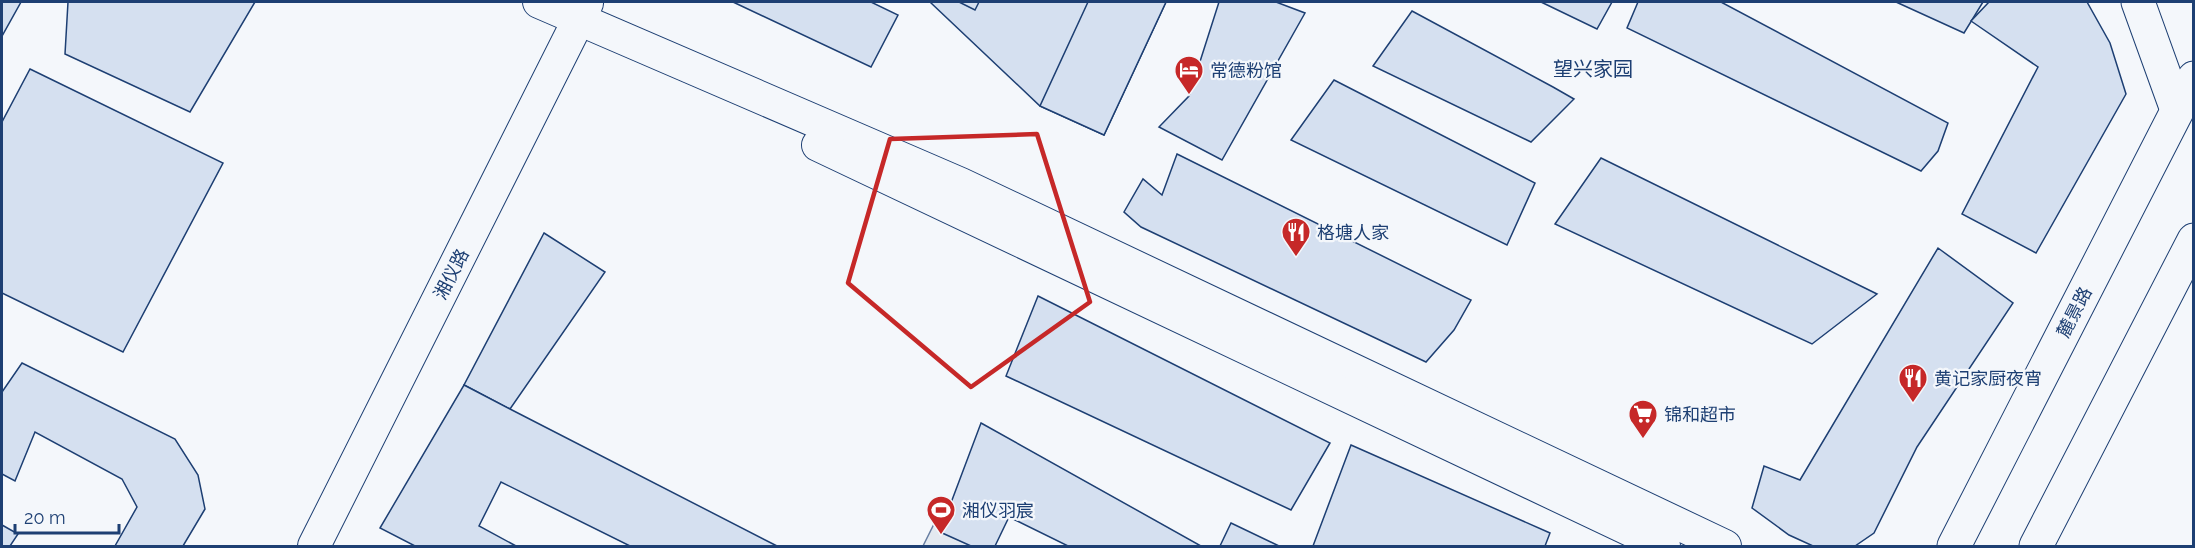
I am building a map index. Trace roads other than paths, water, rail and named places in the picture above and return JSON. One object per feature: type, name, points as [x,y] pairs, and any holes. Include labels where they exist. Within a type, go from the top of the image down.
[{"type":"main road","points":[[2138,2],[2177,110]]},
{"type":"main road","name":"麓景路","points":[[1954,546],[2193,78]]},
{"type":"main road","points":[[2036,546],[2193,240]]},
{"type":"street","points":[[517,2],[580,17],[1664,546]]},
{"type":"street","points":[[539,2],[580,17],[961,183],[1725,546]]},
{"type":"street","name":"湘仪路","points":[[314,546],[580,17]]},
{"type":"place","name":"常德粉馆","points":[[1189,96]]},
{"type":"place","name":"格塘人家","points":[[1296,258]]},
{"type":"place","name":"黄记家厨夜宵","points":[[1913,404]]},
{"type":"place","name":"锦和超市","points":[[1643,440]]},
{"type":"place","name":"湘仪羽宸","points":[[941,536]]},
{"type":"district","name":"望兴家园","points":[[1593,69]]}]
